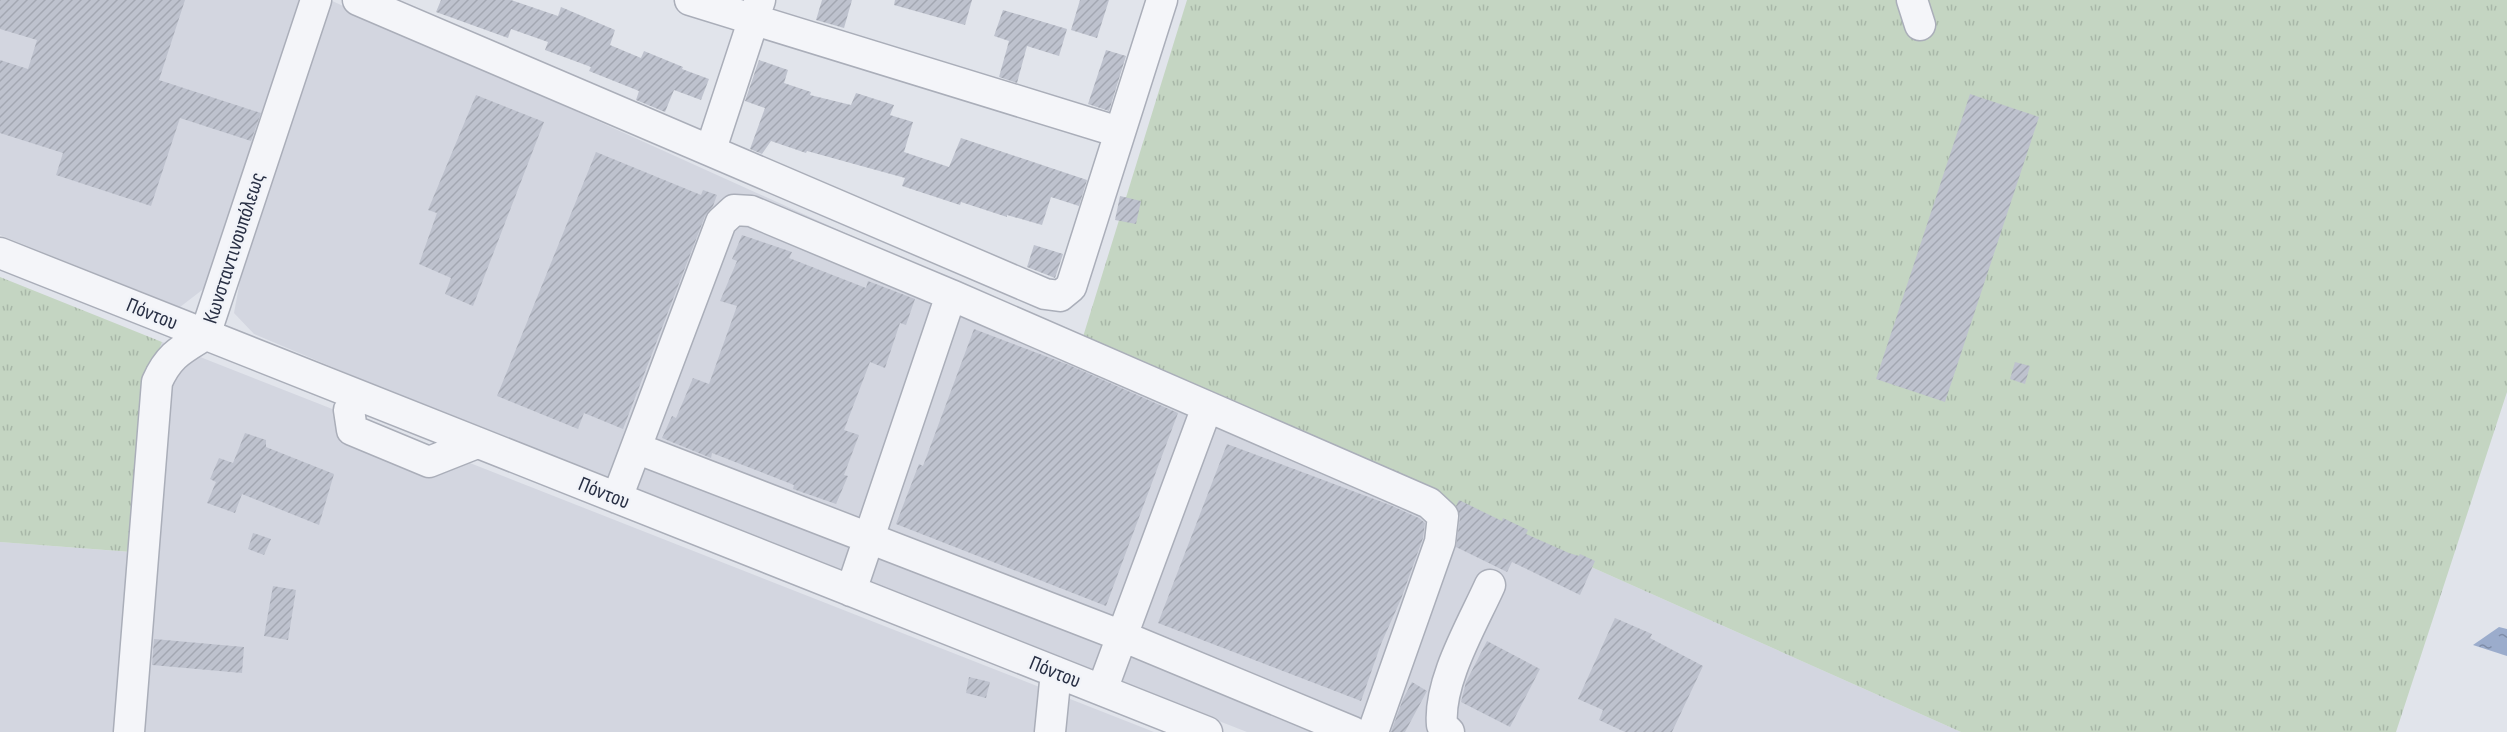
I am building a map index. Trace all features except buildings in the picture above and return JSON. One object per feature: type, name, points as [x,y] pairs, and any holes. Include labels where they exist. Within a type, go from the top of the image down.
[{"type":"street","name":"Κωνσταντινουπόλεως","points":[[129,732],[157,382],[164,366],[174,353],[205,335],[316,0]]},
{"type":"street","points":[[358,0],[711,149],[1045,294],[1060,296],[1071,287],[1162,0]]},
{"type":"street","points":[[690,0],[757,10],[1119,132]]},
{"type":"street","points":[[711,149],[757,10]]},
{"type":"street","points":[[617,498],[721,222],[734,210],[751,211],[951,295],[1429,503],[1443,516],[1440,542],[1373,732]]},
{"type":"street","name":"Πόντου","points":[[0,254],[1207,732]]},
{"type":"street","points":[[851,591],[951,295]]},
{"type":"street","points":[[1102,690],[1207,408]]},
{"type":"street","points":[[349,410],[352,430],[429,462],[477,443]]},
{"type":"street","points":[[636,448],[1122,636],[1353,732]]},
{"type":"street","points":[[1449,732],[1442,725],[1441,713],[1446,686],[1490,585]]},
{"type":"street","points":[[1050,732],[1056,672]]},
{"type":"shaded area","points":[[0,0],[299,0],[206,287],[180,307],[0,235]]},
{"type":"shaded area","points":[[330,0],[1082,340],[1961,732],[1247,732],[586,474],[254,334],[234,313],[242,270]]},
{"type":"shaded area","points":[[162,342],[1154,732],[0,732],[0,542],[131,552],[145,389]]},
{"type":"green space","points":[[1187,0],[2507,0],[2507,392],[2396,732],[1961,732],[1082,340]]},
{"type":"green space","points":[[0,277],[162,342],[145,389],[132,552],[0,542]]},
{"type":"water","points":[[2499,627],[2507,629],[2507,656],[2473,645]]}]
